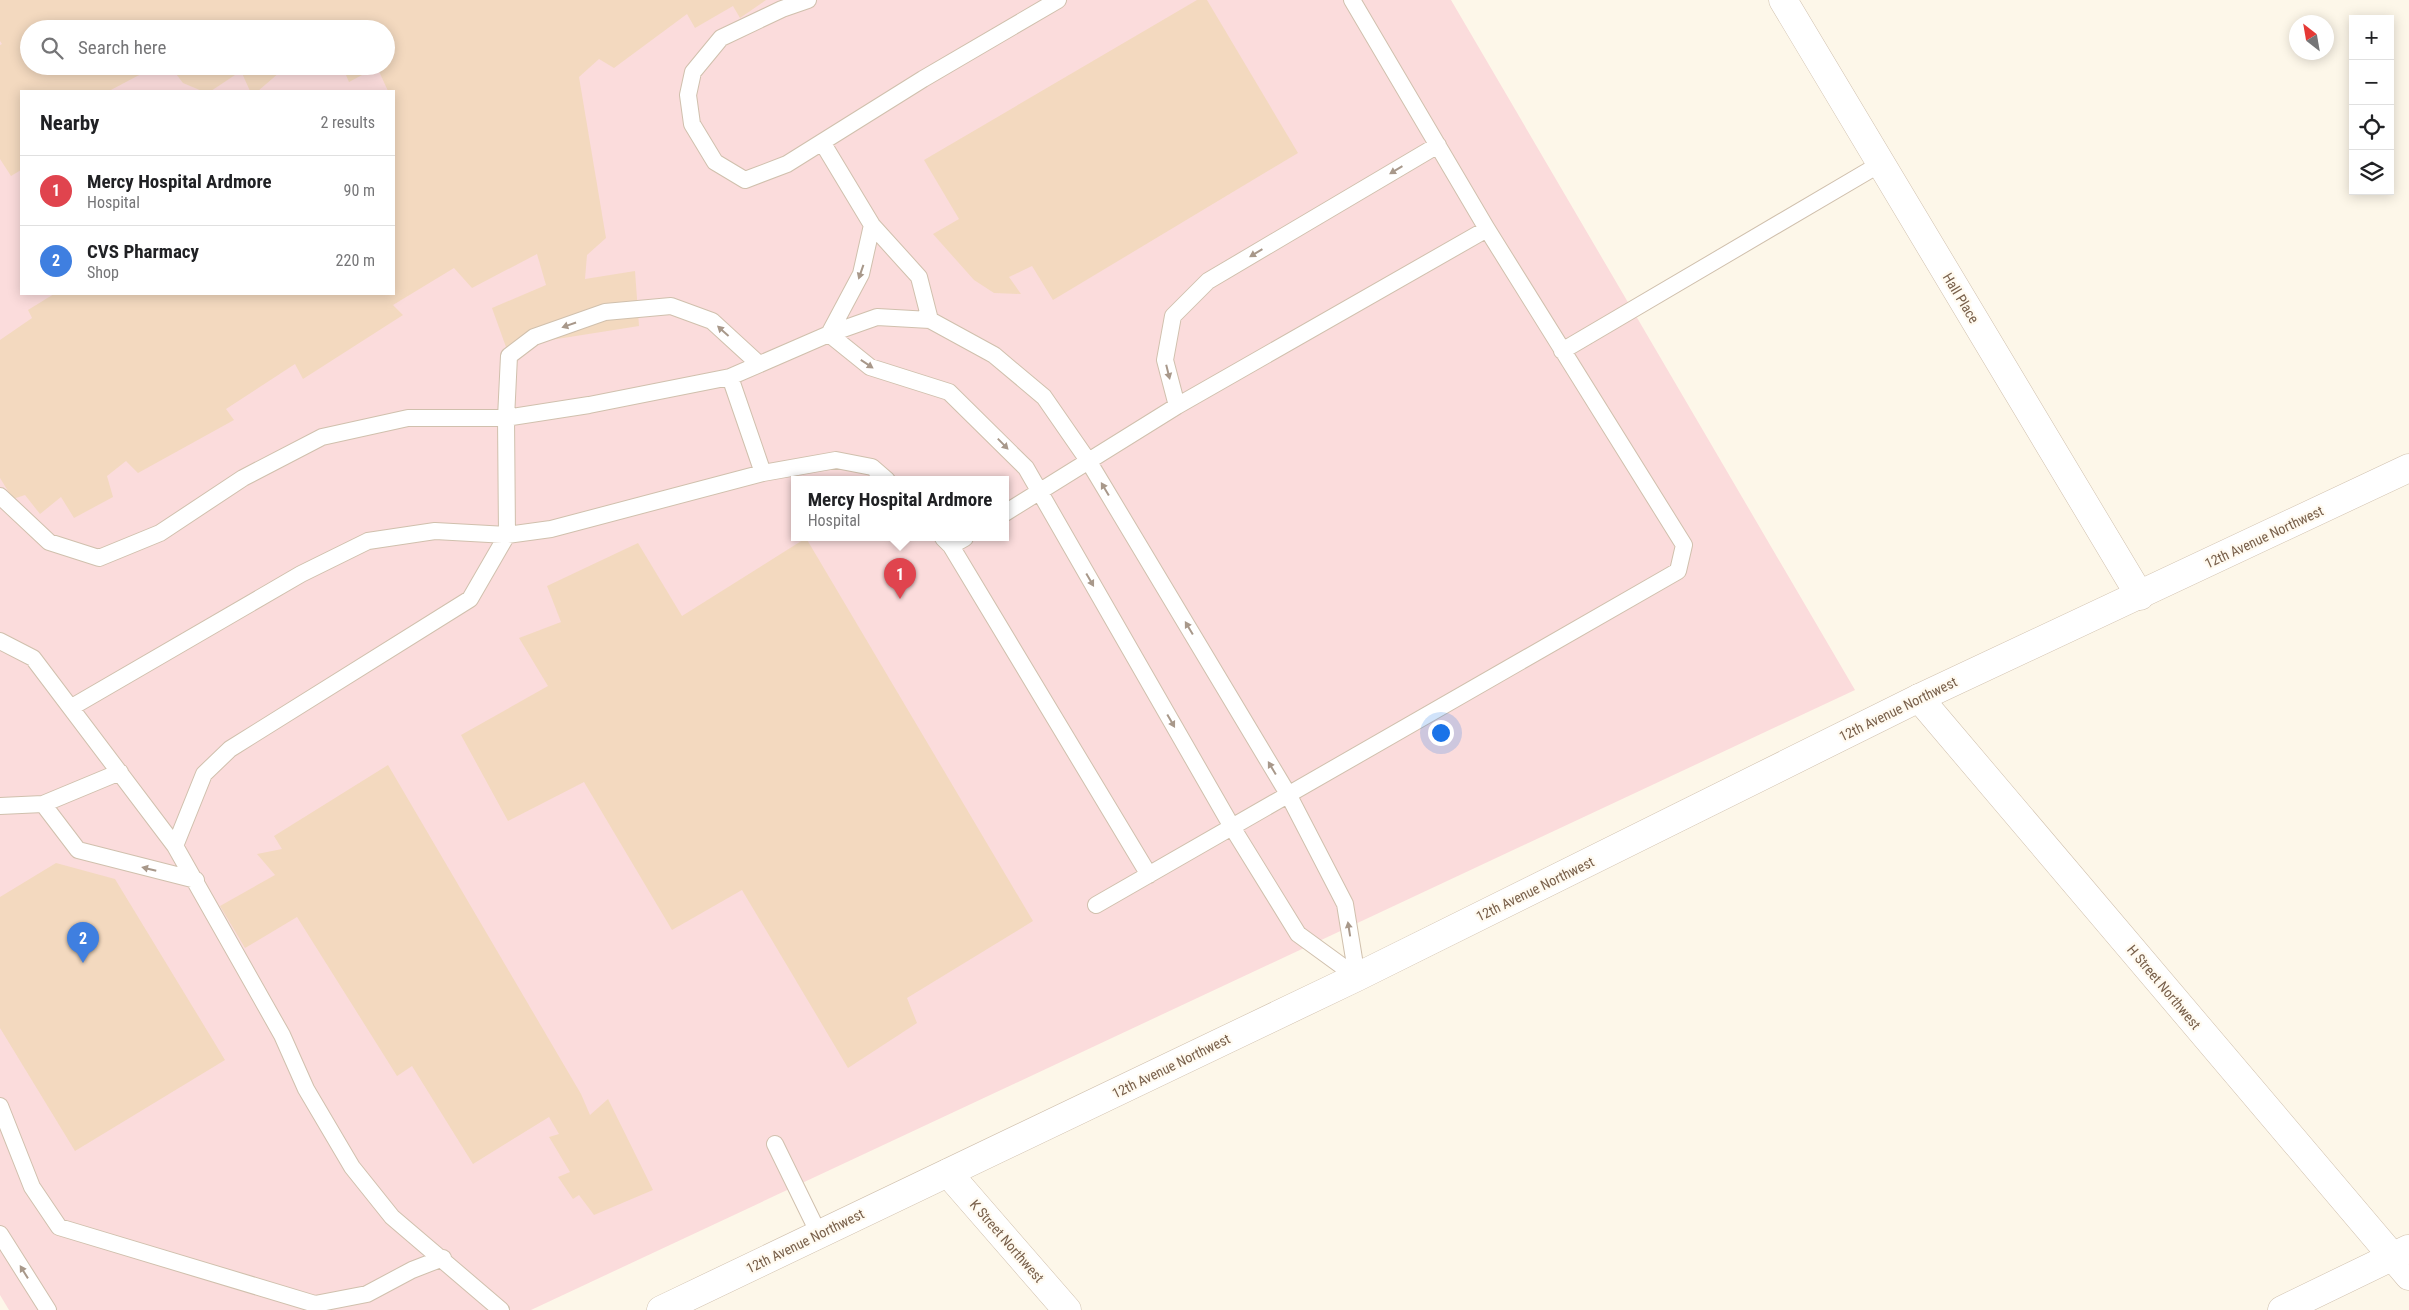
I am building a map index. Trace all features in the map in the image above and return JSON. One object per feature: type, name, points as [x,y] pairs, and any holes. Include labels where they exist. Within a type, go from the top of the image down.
[{"type":"street","name":"Hall Place","points":[[1783,0],[2140,596]]},
{"type":"street","name":"12th Avenue Northwest","points":[[661,1310],[1357,977],[1919,698],[2140,596],[2409,468]]},
{"type":"street","name":"H Street Northwest","points":[[1919,698],[2403,1260]]},
{"type":"street","name":"K Street Northwest","points":[[948,1173],[1067,1310]]},
{"type":"street","points":[[2282,1310],[2403,1260]]},
{"type":"lane","points":[[808,0],[782,9],[721,38],[693,72],[688,95],[692,124],[715,162],[745,180],[787,164],[923,79],[1058,0]]},
{"type":"lane","points":[[1096,905],[1678,571],[1684,545],[1487,229],[1352,0]]},
{"type":"lane","points":[[822,142],[872,225],[919,277],[930,320]]},
{"type":"lane","points":[[1177,406],[1165,360],[1173,316],[1208,281],[1438,145]]},
{"type":"lane","points":[[1562,351],[1880,164]]},
{"type":"lane","points":[[829,334],[861,274],[872,225]]},
{"type":"lane","points":[[1009,511],[1177,406],[1487,229]]},
{"type":"lane","points":[[174,846],[204,774],[230,749],[470,599],[507,535],[506,418],[509,356],[534,337],[606,312],[671,306],[712,321],[759,364]]},
{"type":"lane","points":[[0,496],[49,542],[99,558],[160,533],[243,478],[322,437],[408,418],[506,418],[588,406],[730,377],[829,334],[876,317],[930,320],[994,355],[1044,397],[1089,462],[1288,794],[1345,904],[1357,977]]},
{"type":"lane","points":[[829,334],[870,367],[949,392],[1026,468],[1232,827],[1298,934],[1357,977]]},
{"type":"lane","points":[[730,377],[763,474]]},
{"type":"lane","points":[[72,707],[301,574],[368,541],[435,531],[507,535],[551,529],[763,474],[836,460],[872,467],[882,476]]},
{"type":"lane","points":[[947,542],[1149,874]]},
{"type":"lane","points":[[0,641],[33,658],[72,707],[174,846],[196,880],[282,1035],[306,1089],[352,1167],[392,1217],[443,1258],[502,1310]]},
{"type":"lane","points":[[0,806],[44,804],[120,772]]},
{"type":"lane","points":[[44,804],[78,850],[196,880]]},
{"type":"lane","points":[[0,1106],[32,1186],[58,1227],[315,1304],[367,1294],[412,1270],[443,1258]]},
{"type":"lane","points":[[775,1144],[819,1234]]},
{"type":"lane","points":[[0,1234],[48,1310]]},
{"type":"shaded area","points":[[0,0],[1451,0],[1855,690],[531,1310],[9,1310],[0,1295]]},
{"type":"building","points":[[0,0],[766,0],[740,18],[733,6],[695,28],[687,14],[614,68],[599,59],[579,77],[606,238],[587,255],[585,279],[635,271],[639,326],[506,347],[492,308],[546,285],[537,254],[472,288],[454,268],[393,305],[403,315],[303,379],[295,364],[226,409],[234,420],[138,473],[126,461],[107,476],[113,497],[74,518],[61,497],[40,514],[25,495],[13,499],[0,478],[0,340],[32,318],[28,310],[52,295],[395,295],[395,90],[388,90],[381,75],[395,75],[395,20],[20,20],[20,75],[139,75],[111,90],[20,90],[20,171],[11,176],[0,159],[0,45],[2,44],[0,41]]},
{"type":"building","points":[[1197,0],[1207,0],[1298,153],[1053,300],[1032,266],[1009,277],[1021,294],[994,293],[974,280],[933,234],[959,219],[924,160]]},
{"type":"building","points":[[177,75],[235,75],[212,90],[200,90],[183,83]]},
{"type":"building","points":[[243,75],[277,75],[259,90],[250,90]]},
{"type":"building","points":[[346,75],[362,75],[349,82]]},
{"type":"building","points":[[801,541],[808,541],[1033,921],[907,998],[917,1023],[848,1068],[742,890],[672,930],[584,782],[508,821],[461,735],[548,686],[519,638],[561,622],[547,586],[638,543],[682,616]]},
{"type":"building","points":[[388,765],[581,1094],[590,1115],[608,1099],[653,1190],[594,1215],[579,1195],[573,1199],[558,1177],[570,1172],[549,1137],[559,1134],[549,1117],[473,1164],[412,1066],[397,1076],[297,917],[245,948],[220,906],[275,875],[257,854],[282,849],[274,836]]},
{"type":"building","points":[[56,863],[115,879],[225,1060],[75,1151],[0,1028],[0,897]]},
{"type":"place","name":"Mercy Hospital Ardmore","points":[[900,599]]},
{"type":"place","name":"CVS Pharmacy","points":[[83,963]]}]
